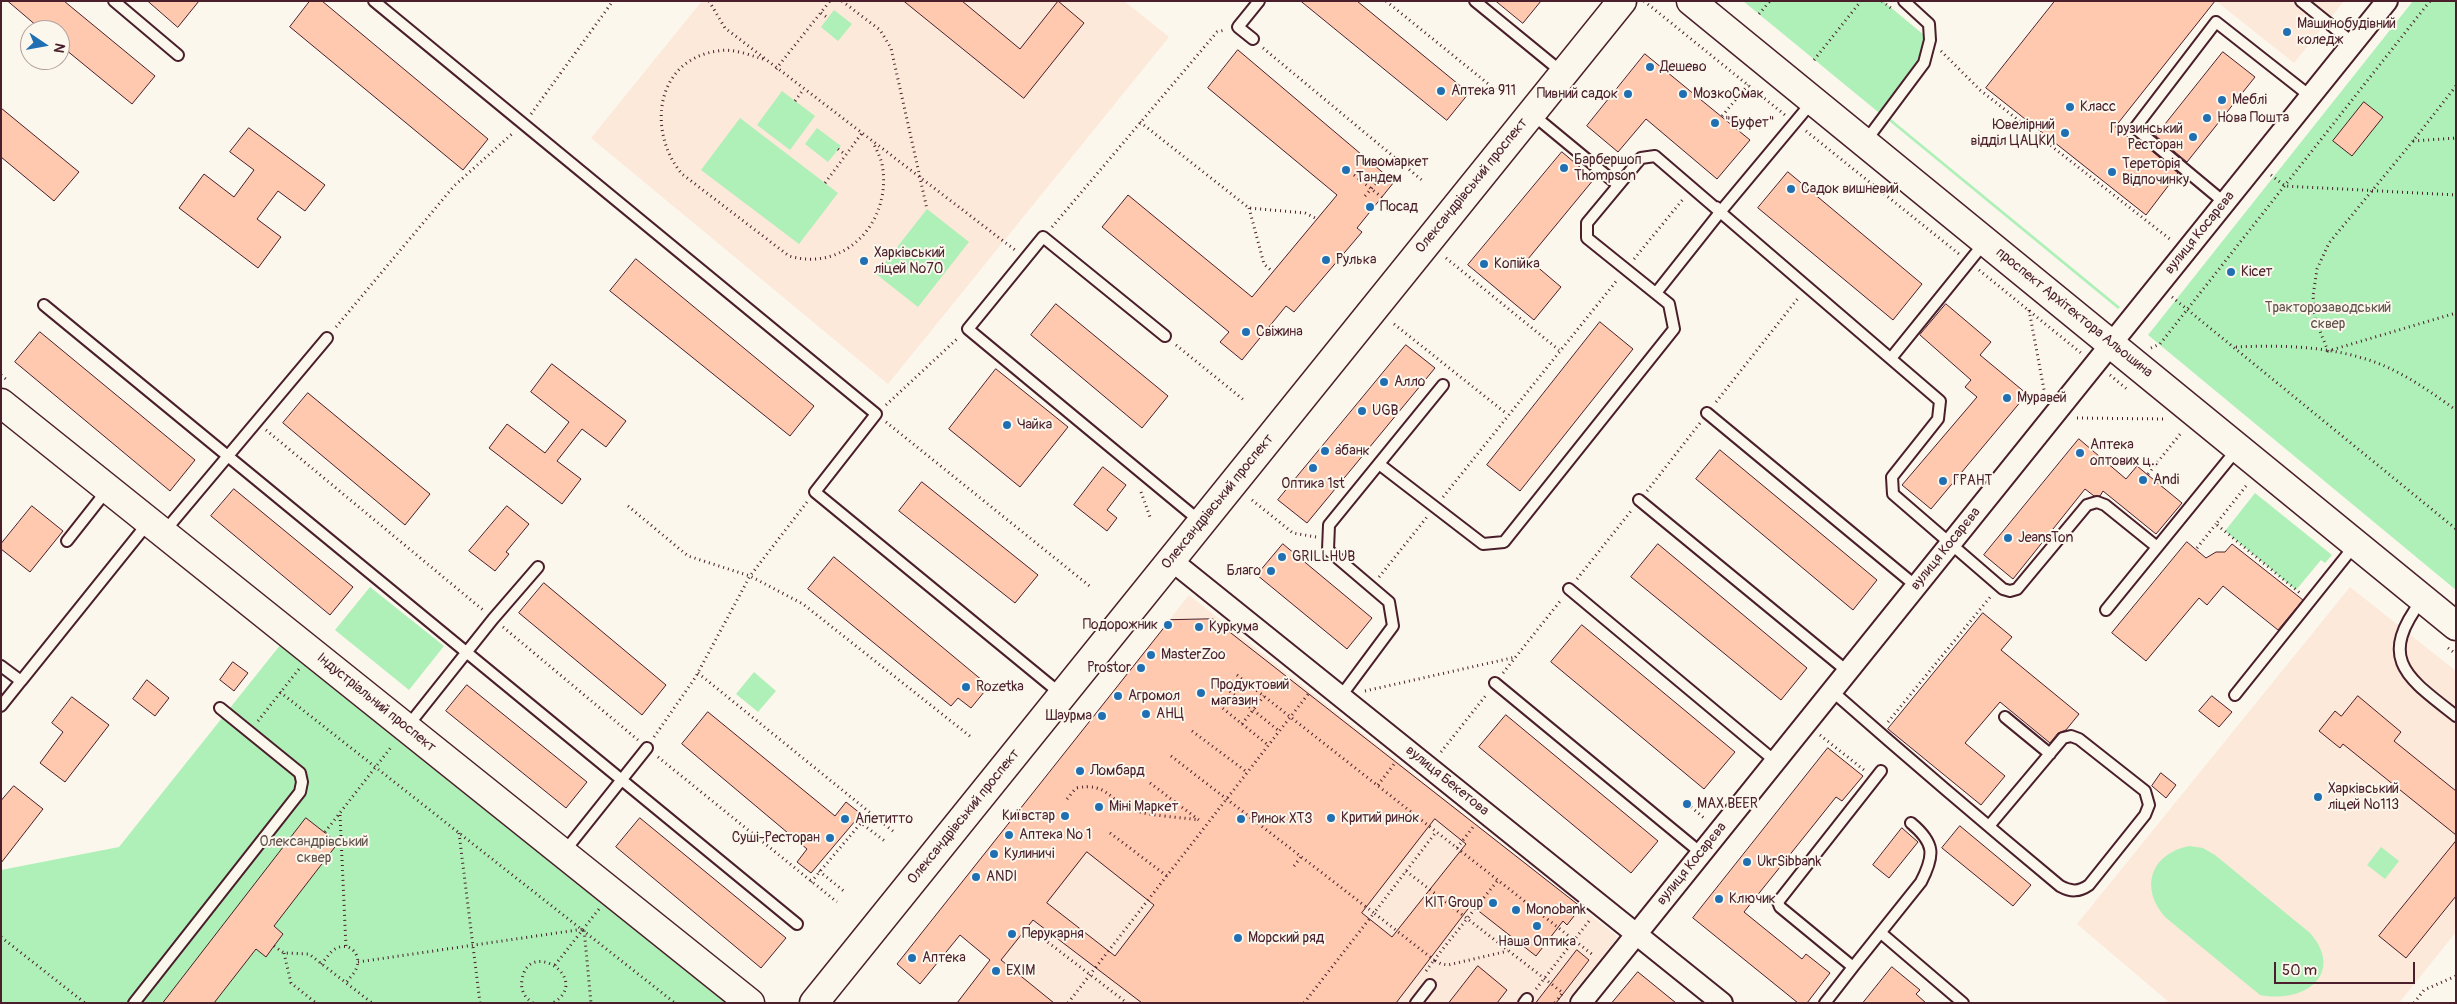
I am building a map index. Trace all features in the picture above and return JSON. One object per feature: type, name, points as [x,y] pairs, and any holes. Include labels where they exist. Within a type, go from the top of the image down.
[{"type":"street","name":"Олександрівський проспект","points":[[814,1003],[1622,1]]},
{"type":"street","name":"проспект Архітектора Альошина","points":[[1691,1],[1986,241],[2111,355],[2238,448],[2423,599],[2449,634]]},
{"type":"street","name":"вулиця Косарєва","points":[[1581,1003],[1950,544],[2111,355],[2158,285],[2387,1]]},
{"type":"street","name":"Індустріальний проспект","points":[[1,403],[750,1003]]},
{"type":"street","name":"вулиця Бекетова","points":[[1172,560],[1722,1003]]},
{"type":"lane","points":[[115,1],[178,55]]},
{"type":"lane","points":[[374,1],[876,414],[815,492],[1062,695]]},
{"type":"lane","points":[[1252,39],[1238,27],[1259,1]]},
{"type":"lane","points":[[1475,1],[1563,74]]},
{"type":"lane","points":[[1864,143],[1924,63],[1930,40],[1929,24],[1904,1]]},
{"type":"lane","points":[[2300,1],[2353,43]]},
{"type":"lane","points":[[2225,203],[2135,128],[2216,22],[2310,96]]},
{"type":"lane","points":[[1656,293],[1721,211],[1813,101]]},
{"type":"lane","points":[[1531,114],[1618,185]]},
{"type":"lane","points":[[1379,464],[1483,544],[1504,542],[1674,329],[1669,304],[1587,238],[1587,223],[1618,185],[1641,158],[1655,156],[1940,400],[1938,419],[1892,477],[1893,494],[2000,585],[2010,591],[2017,589],[2088,505],[2097,502],[2105,505],[2158,547]]},
{"type":"lane","points":[[1165,336],[1043,237],[968,329],[1202,522]]},
{"type":"lane","points":[[1892,358],[1986,241]]},
{"type":"lane","points":[[44,305],[797,924]]},
{"type":"lane","points":[[1,706],[21,680],[156,527],[228,455],[326,338]]},
{"type":"lane","points":[[1341,696],[1393,626],[1389,602],[1328,550],[1329,525],[1443,386]]},
{"type":"lane","points":[[1707,413],[1916,586]]},
{"type":"lane","points":[[2106,610],[2238,448]]},
{"type":"lane","points":[[67,541],[108,489]]},
{"type":"lane","points":[[1639,500],[1847,672]]},
{"type":"lane","points":[[2235,695],[2356,544]]},
{"type":"lane","points":[[406,727],[493,619],[538,567]]},
{"type":"lane","points":[[1569,589],[1775,761]]},
{"type":"lane","points":[[2423,599],[2406,622],[2400,643],[2400,656],[2412,681],[2456,716]]},
{"type":"lane","points":[[1,666],[21,680]]},
{"type":"lane","points":[[1495,684],[1701,854]]},
{"type":"lane","points":[[1832,691],[1879,733],[1989,826],[2060,886],[2069,891],[2081,890],[2090,885],[2145,815],[2148,798],[2145,791],[2079,739],[2071,736],[2063,738],[1989,826]]},
{"type":"lane","points":[[134,1003],[300,792],[302,782],[300,773],[220,708]]},
{"type":"lane","points":[[2005,717],[2050,754]]},
{"type":"lane","points":[[563,853],[647,748]]},
{"type":"lane","points":[[1853,967],[1780,907],[1778,902],[1881,771]]},
{"type":"lane","points":[[1824,1003],[1921,882],[1930,866],[1932,856],[1927,839],[1911,823]]},
{"type":"lane","points":[[1881,933],[1963,1003]]},
{"type":"lane","points":[[1416,1003],[1430,984]]},
{"type":"path","points":[[326,338],[454,186],[523,124],[613,1]]},
{"type":"path","points":[[708,1],[725,28],[763,59],[1025,258]]},
{"type":"path","points":[[776,69],[830,1]]},
{"type":"path","points":[[842,1],[880,30],[891,48],[927,209]]},
{"type":"path","points":[[1386,1],[1497,91]]},
{"type":"path","points":[[1644,1],[2029,310],[2111,355],[2134,395]]},
{"type":"path","points":[[1759,14],[1770,1]]},
{"type":"path","points":[[1814,60],[1861,1]]},
{"type":"path","points":[[1882,1],[1892,9]]},
{"type":"path","points":[[2111,355],[2160,344],[2430,1]]},
{"type":"path","points":[[821,13],[828,18]]},
{"type":"path","points":[[1043,237],[1216,32],[1238,27]]},
{"type":"path","points":[[1252,39],[1423,181]]},
{"type":"path","points":[[1930,40],[1980,90],[2172,241]]},
{"type":"path","points":[[763,59],[737,51],[720,50],[704,53],[691,61],[679,72],[663,98],[660,112],[660,129],[672,162],[682,174],[788,256],[816,260],[846,251],[859,240],[870,226],[882,196],[882,163],[873,142]]},
{"type":"path","points":[[1722,116],[1748,85]]},
{"type":"path","points":[[2328,351],[2316,319],[2313,296],[2317,269],[2329,243],[2456,86]]},
{"type":"path","points":[[795,100],[803,90]]},
{"type":"path","points":[[1140,122],[1249,208],[1305,213],[1317,219]]},
{"type":"path","points":[[825,183],[862,133]]},
{"type":"path","points":[[2413,141],[2456,138]]},
{"type":"path","points":[[838,149],[846,155]]},
{"type":"path","points":[[1354,176],[1399,211]]},
{"type":"path","points":[[1365,196],[1377,182]]},
{"type":"path","points":[[2285,186],[2456,195]]},
{"type":"path","points":[[1629,265],[1692,187]]},
{"type":"path","points":[[1249,208],[1264,264],[1273,272]]},
{"type":"path","points":[[1446,258],[1558,350]]},
{"type":"path","points":[[1371,587],[1623,273]]},
{"type":"path","points":[[2158,285],[2456,529]]},
{"type":"path","points":[[1441,752],[1808,287]]},
{"type":"path","points":[[2029,310],[2046,398]]},
{"type":"path","points":[[2328,351],[2456,313]]},
{"type":"path","points":[[1394,324],[1507,414]]},
{"type":"path","points":[[968,329],[876,414],[1092,588]]},
{"type":"path","points":[[1165,336],[1245,401]]},
{"type":"path","points":[[2235,347],[2263,346],[2328,351],[2363,358],[2410,379],[2456,410]]},
{"type":"path","points":[[2156,413],[2171,426]]},
{"type":"path","points":[[2077,418],[2164,420]]},
{"type":"path","points":[[256,422],[647,748],[837,902]]},
{"type":"path","points":[[2148,474],[2180,432],[2187,438]]},
{"type":"path","points":[[2240,481],[2251,489]]},
{"type":"path","points":[[2197,548],[2246,486]]},
{"type":"path","points":[[647,748],[698,673],[750,576],[815,492]]},
{"type":"path","points":[[1252,500],[1293,533],[1300,536],[1329,538]]},
{"type":"path","points":[[628,506],[688,556],[750,576],[803,604],[971,737]]},
{"type":"path","points":[[2216,524],[2310,601]]},
{"type":"path","points":[[1879,733],[2000,585]]},
{"type":"path","points":[[2449,634],[2456,654]]},
{"type":"path","points":[[250,731],[312,652]]},
{"type":"path","points":[[1365,691],[1516,657]]},
{"type":"path","points":[[698,673],[894,832]]},
{"type":"path","points":[[1237,675],[1594,955]]},
{"type":"path","points":[[1068,1003],[1320,679]]},
{"type":"path","points":[[1226,688],[1279,731]]},
{"type":"path","points":[[280,692],[675,1003]]},
{"type":"path","points":[[1242,724],[1264,696]]},
{"type":"path","points":[[1214,702],[1268,745]]},
{"type":"path","points":[[325,832],[406,727]]},
{"type":"path","points":[[1192,731],[1247,772]]},
{"type":"path","points":[[1819,734],[1869,774]]},
{"type":"path","points":[[1378,786],[1406,748]]},
{"type":"path","points":[[1171,756],[1440,964],[1448,965],[1508,951]]},
{"type":"path","points":[[1150,783],[1207,825]]},
{"type":"path","points":[[1067,799],[1076,788],[1089,786],[1105,790],[1132,810],[1199,820]]},
{"type":"path","points":[[1691,807],[1704,818]]},
{"type":"path","points":[[1457,848],[1485,811]]},
{"type":"path","points":[[811,882],[869,813]]},
{"type":"path","points":[[340,815],[346,947]]},
{"type":"path","points":[[861,823],[886,842]]},
{"type":"path","points":[[1304,1003],[1436,832]]},
{"type":"path","points":[[459,833],[480,1003]]},
{"type":"path","points":[[1110,833],[1167,876]]},
{"type":"path","points":[[1294,866],[1301,857]]},
{"type":"path","points":[[1406,871],[1562,994]]},
{"type":"path","points":[[819,872],[845,892]]},
{"type":"path","points":[[1434,960],[1498,880]]},
{"type":"path","points":[[555,966],[612,892]]},
{"type":"path","points":[[1526,1001],[1591,918]]},
{"type":"path","points":[[358,962],[584,929]]},
{"type":"path","points":[[584,929],[591,1003]]},
{"type":"path","points":[[1032,930],[1127,1003]]},
{"type":"path","points":[[1,937],[85,1003]]},
{"type":"path","points":[[274,946],[284,953],[309,954],[372,1003]]},
{"type":"path","points":[[322,964],[333,950],[346,947],[355,951],[358,962],[357,969],[346,983]]},
{"type":"path","points":[[284,953],[291,983],[316,1003]]},
{"type":"path","points":[[533,1003],[528,1002],[521,988],[523,974],[527,968],[540,962],[555,966],[563,975],[565,982],[561,996],[553,1003]]},
{"type":"path","points":[[2414,1003],[2424,990],[2456,976]]},
{"type":"shaded area","name":"Харківський ліцей №70","points":[[702,1],[1124,1],[1169,37],[888,384],[591,138]]},
{"type":"shaded area","name":"Машинобудівний коледж","points":[[2216,1],[2344,1],[2294,63]]},
{"type":"shaded area","name":"Харківський ліцей №113","points":[[2350,587],[2456,671],[2456,932],[2399,1003],[2170,1003],[2077,924]]},
{"type":"shaded area","name":"Ринок ХТЗ","points":[[1189,595],[1618,937],[1565,1003],[1051,1003],[935,915]]},
{"type":"green space","points":[[1743,1],[1883,1],[1930,40],[1924,63],[1886,115],[2120,307],[2118,309]]},
{"type":"green space","name":"Тракторозаводський сквер","points":[[2413,1],[2456,1],[2456,590],[2148,335]]},
{"type":"green space","points":[[834,10],[852,24],[838,41],[821,27]]},
{"type":"green space","points":[[782,91],[815,116],[790,150],[757,125]]},
{"type":"green space","points":[[740,118],[838,193],[799,244],[701,170]]},
{"type":"green space","points":[[817,128],[841,146],[828,162],[805,144]]},
{"type":"green space","points":[[927,209],[969,242],[918,307],[876,274]]},
{"type":"green space","points":[[2255,493],[2332,555],[2325,563],[2321,560],[2296,590],[2225,531]]},
{"type":"green space","points":[[370,587],[444,646],[409,690],[335,630]]},
{"type":"green space","name":"Олександрівський сквер","points":[[289,634],[750,1003],[1,1003],[1,870],[119,847]]},
{"type":"green space","points":[[754,672],[776,691],[758,712],[736,694]]},
{"type":"green space","points":[[2189,846],[2203,848],[2215,855],[2310,933],[2320,948],[2323,961],[2322,973],[2315,982],[2305,990],[2292,995],[2277,997],[2260,995],[2165,917],[2157,906],[2152,894],[2151,883],[2153,873],[2166,856],[2176,850]]},
{"type":"green space","points":[[2381,847],[2399,861],[2385,879],[2367,865]]},
{"type":"building","points":[[8,1],[64,1],[155,76],[132,104],[70,53],[70,20],[30,20]]},
{"type":"building","points":[[148,1],[199,1],[178,27]]},
{"type":"building","points":[[310,1],[322,1],[488,139],[463,170],[290,27]]},
{"type":"building","points":[[904,1],[962,1],[1020,49],[1058,1],[1084,23],[1024,98]]},
{"type":"building","points":[[1301,1],[1357,1],[1469,93],[1447,120]]},
{"type":"building","points":[[1496,1],[1541,1],[1523,23]]},
{"type":"building","name":"Класс","points":[[2055,1],[2215,1],[2115,127],[2145,150],[2147,147],[2178,173],[2146,215],[1986,88]]},
{"type":"building","points":[[1238,50],[1394,182],[1357,228],[1362,232],[1294,312],[1286,306],[1242,360],[1220,342],[1229,332],[1102,227],[1128,195],[1252,297],[1337,195],[1208,88]]},
{"type":"building","points":[[2223,52],[2255,77],[2187,162],[2156,136]]},
{"type":"building","points":[[1645,54],[1750,140],[1717,179],[1646,119],[1618,152],[1587,126]]},
{"type":"building","points":[[2364,102],[2383,117],[2352,156],[2333,141]]},
{"type":"building","points":[[1,108],[79,172],[54,201],[1,157]]},
{"type":"building","points":[[249,128],[325,185],[305,211],[278,191],[257,219],[281,237],[258,268],[179,208],[204,174],[234,197],[254,170],[230,152]]},
{"type":"building","points":[[1562,152],[1594,179],[1528,259],[1561,287],[1534,320],[1468,265]]},
{"type":"building","points":[[1788,172],[1922,284],[1893,320],[1758,208]]},
{"type":"building","points":[[636,259],[814,406],[790,436],[610,291]]},
{"type":"building","points":[[1056,304],[1168,396],[1142,428],[1031,335]]},
{"type":"building","points":[[1946,304],[1991,342],[1980,355],[2027,394],[1931,509],[1902,485],[1977,397],[1965,387],[1971,380],[1920,335]]},
{"type":"building","points":[[1600,322],[1633,349],[1520,491],[1487,465]]},
{"type":"building","points":[[40,332],[195,460],[170,491],[15,362]]},
{"type":"building","points":[[1406,345],[1435,368],[1307,523],[1278,500]]},
{"type":"building","points":[[552,364],[626,421],[606,447],[582,429],[557,461],[581,479],[562,504],[489,448],[507,424],[545,453],[569,422],[531,392]]},
{"type":"building","points":[[996,369],[1068,427],[1020,487],[949,429]]},
{"type":"building","points":[[308,393],[430,494],[405,525],[283,423]]},
{"type":"building","points":[[2079,439],[2126,479],[2137,466],[2182,503],[2156,534],[2103,491],[2100,496],[2094,496],[2085,489],[2013,579],[1984,555]]},
{"type":"building","points":[[1720,450],[1877,580],[1853,610],[1696,479]]},
{"type":"building","points":[[1103,467],[1126,485],[1107,510],[1117,518],[1107,531],[1074,505]]},
{"type":"building","points":[[922,482],[1038,575],[1015,603],[899,511]]},
{"type":"building","points":[[234,489],[353,587],[330,615],[211,516]]},
{"type":"building","points":[[32,506],[63,531],[30,572],[1,549],[1,544]]},
{"type":"building","points":[[507,506],[529,524],[506,552],[509,554],[495,571],[469,551]]},
{"type":"building","points":[[2187,542],[2206,558],[2216,552],[2225,552],[2232,544],[2303,600],[2278,630],[2223,586],[2207,605],[2199,598],[2146,661],[2112,633]]},
{"type":"building","points":[[1283,544],[1372,618],[1347,649],[1257,575]]},
{"type":"building","points":[[1658,544],[1807,668],[1781,700],[1631,577]]},
{"type":"building","points":[[834,557],[989,686],[971,708],[958,698],[951,706],[808,589]]},
{"type":"building","points":[[544,583],[666,685],[642,715],[519,613]]},
{"type":"building","points":[[1983,613],[2012,637],[2001,650],[2079,714],[2066,730],[2058,733],[2050,743],[2000,702],[1965,743],[2005,776],[1981,805],[1888,729]]},
{"type":"building","name":"Ринок ХТЗ","points":[[1213,619],[1581,907],[1567,925],[1563,921],[1536,956],[1471,905],[1396,1003],[1142,1003],[1033,920],[1001,960],[1054,1003],[957,1003],[990,960],[960,935],[920,984],[897,964],[1170,620]],"holes":[[[1435,819],[1466,844],[1392,937],[1362,913]],[[1087,852],[1154,905],[1115,956],[1047,903]]]},
{"type":"building","points":[[1582,625],[1735,752],[1704,789],[1551,662]]},
{"type":"building","points":[[233,662],[248,673],[234,691],[220,680]]},
{"type":"building","points":[[147,680],[169,698],[155,716],[133,699]]},
{"type":"building","points":[[467,685],[587,782],[566,808],[446,711]]},
{"type":"building","points":[[2212,696],[2232,712],[2219,727],[2199,711]]},
{"type":"building","points":[[2358,696],[2401,732],[2394,741],[2456,791],[2456,835],[2343,744],[2340,748],[2319,731],[2335,711],[2341,716]]},
{"type":"building","points":[[72,697],[109,725],[65,782],[40,763],[63,732],[52,723]]},
{"type":"building","points":[[708,712],[835,816],[846,802],[861,814],[811,873],[797,862],[807,849],[682,744]]},
{"type":"building","points":[[1506,715],[1658,841],[1631,873],[1479,747]]},
{"type":"building","points":[[1828,748],[1863,776],[1842,801],[1836,797],[1744,912],[1802,959],[1806,954],[1830,973],[1807,1003],[1798,1003],[1693,918]]},
{"type":"building","points":[[2161,773],[2176,785],[2166,798],[2152,786]]},
{"type":"building","points":[[14,786],[43,809],[1,863],[1,801]]},
{"type":"building","points":[[306,818],[338,843],[274,926],[283,934],[266,957],[256,949],[214,1003],[163,1003]]},
{"type":"building","points":[[640,818],[786,938],[761,968],[616,847]]},
{"type":"building","points":[[1960,826],[2031,885],[2013,906],[1942,848]]},
{"type":"building","points":[[1902,828],[1918,842],[1889,878],[1873,865]]},
{"type":"building","points":[[2456,841],[2456,896],[2406,958],[2379,936]]},
{"type":"building","points":[[1577,950],[1589,960],[1556,1003],[1536,1003]]},
{"type":"building","points":[[1478,966],[1507,990],[1497,1003],[1449,1003]]},
{"type":"building","points":[[1892,967],[1920,990],[1916,994],[1926,1003],[1863,1003]]},
{"type":"building","points":[[1638,972],[1676,1003],[1612,1003]]},
{"type":"place","name":"Машинобудівний коледж","points":[[2287,32]]},
{"type":"place","name":"Дешево","points":[[1650,67]]},
{"type":"place","name":"Аптека 911","points":[[1441,91]]},
{"type":"place","name":"Пивний садок","points":[[1628,94]]},
{"type":"place","name":"МозкоСмак","points":[[1683,94]]},
{"type":"place","name":"Меблі","points":[[2222,100]]},
{"type":"place","name":"Класс","points":[[2070,107]]},
{"type":"place","name":"Нова Пошта","points":[[2207,118]]},
{"type":"place","name":"\"Буфет\"","points":[[1715,123]]},
{"type":"place","name":"Ювелірний відділ ЦАЦКИ","points":[[2065,133]]},
{"type":"place","name":"Грузинський Ресторан","points":[[2193,137]]},
{"type":"place","name":"Барбершоп Thompson","points":[[1564,168]]},
{"type":"place","name":"Пивомаркет Тандем","points":[[1346,170]]},
{"type":"place","name":"Тереторія Відпочинку","points":[[2112,172]]},
{"type":"place","name":"Садок вишневий","points":[[1791,189]]},
{"type":"place","name":"Посад","points":[[1370,207]]},
{"type":"place","name":"Рулька","points":[[1326,260]]},
{"type":"place","name":"Харківський ліцей №70","points":[[864,261]]},
{"type":"place","name":"Копійка","points":[[1484,264]]},
{"type":"place","name":"Кісет","points":[[2231,272]]},
{"type":"place","name":"Свіжина","points":[[1246,332]]},
{"type":"place","name":"Алло","points":[[1384,382]]},
{"type":"place","name":"Муравей","points":[[2007,398]]},
{"type":"place","name":"UGB","points":[[1362,411]]},
{"type":"place","name":"Чайка","points":[[1007,425]]},
{"type":"place","name":"а̀банк","points":[[1325,451]]},
{"type":"place","name":"Аптека оптових ц‥","points":[[2080,453]]},
{"type":"place","name":"Оптика 1st","points":[[1313,468]]},
{"type":"place","name":"Andi","points":[[2143,480]]},
{"type":"place","name":"ГРАНТ","points":[[1943,481]]},
{"type":"place","name":"JeansTon","points":[[2008,538]]},
{"type":"place","name":"GRILLHUB","points":[[1282,557]]},
{"type":"place","name":"Благо","points":[[1271,571]]},
{"type":"place","name":"Подорожник","points":[[1168,625]]},
{"type":"place","name":"Куркума","points":[[1199,627]]},
{"type":"place","name":"MasterZoo","points":[[1151,655]]},
{"type":"place","name":"Prostor","points":[[1141,668]]},
{"type":"place","name":"Rozetka","points":[[966,687]]},
{"type":"place","name":"Продуктовий магазин","points":[[1201,693]]},
{"type":"place","name":"Агромол","points":[[1118,696]]},
{"type":"place","name":"АНЦ","points":[[1146,714]]},
{"type":"place","name":"Шаурма","points":[[1102,716]]},
{"type":"place","name":"Ломбард","points":[[1080,771]]},
{"type":"place","name":"Харківський ліцей №113","points":[[2318,797]]},
{"type":"place","name":"MAX BEER","points":[[1687,804]]},
{"type":"place","name":"Міні Маркет","points":[[1099,807]]},
{"type":"place","name":"Київстар","points":[[1065,816]]},
{"type":"place","name":"Критий ринок","points":[[1331,818]]},
{"type":"place","name":"Апетитто","points":[[845,819]]},
{"type":"place","name":"Ринок ХТЗ","points":[[1241,819]]},
{"type":"place","name":"Аптека № 1","points":[[1009,835]]},
{"type":"place","name":"Суші-Ресторан","points":[[830,838]]},
{"type":"place","name":"Кулиничі","points":[[994,854]]},
{"type":"place","name":"UkrSibbank","points":[[1747,862]]},
{"type":"place","name":"ANDI","points":[[976,877]]},
{"type":"place","name":"Ключик","points":[[1719,899]]},
{"type":"place","name":"KIT Group","points":[[1493,903]]},
{"type":"place","name":"Monobank","points":[[1516,910]]},
{"type":"place","name":"Наша Оптика","points":[[1537,926]]},
{"type":"place","name":"Перукарня","points":[[1012,934]]},
{"type":"place","name":"Морский ряд","points":[[1238,938]]},
{"type":"place","name":"Аптека","points":[[912,958]]},
{"type":"place","name":"EXIM","points":[[996,971]]}]
